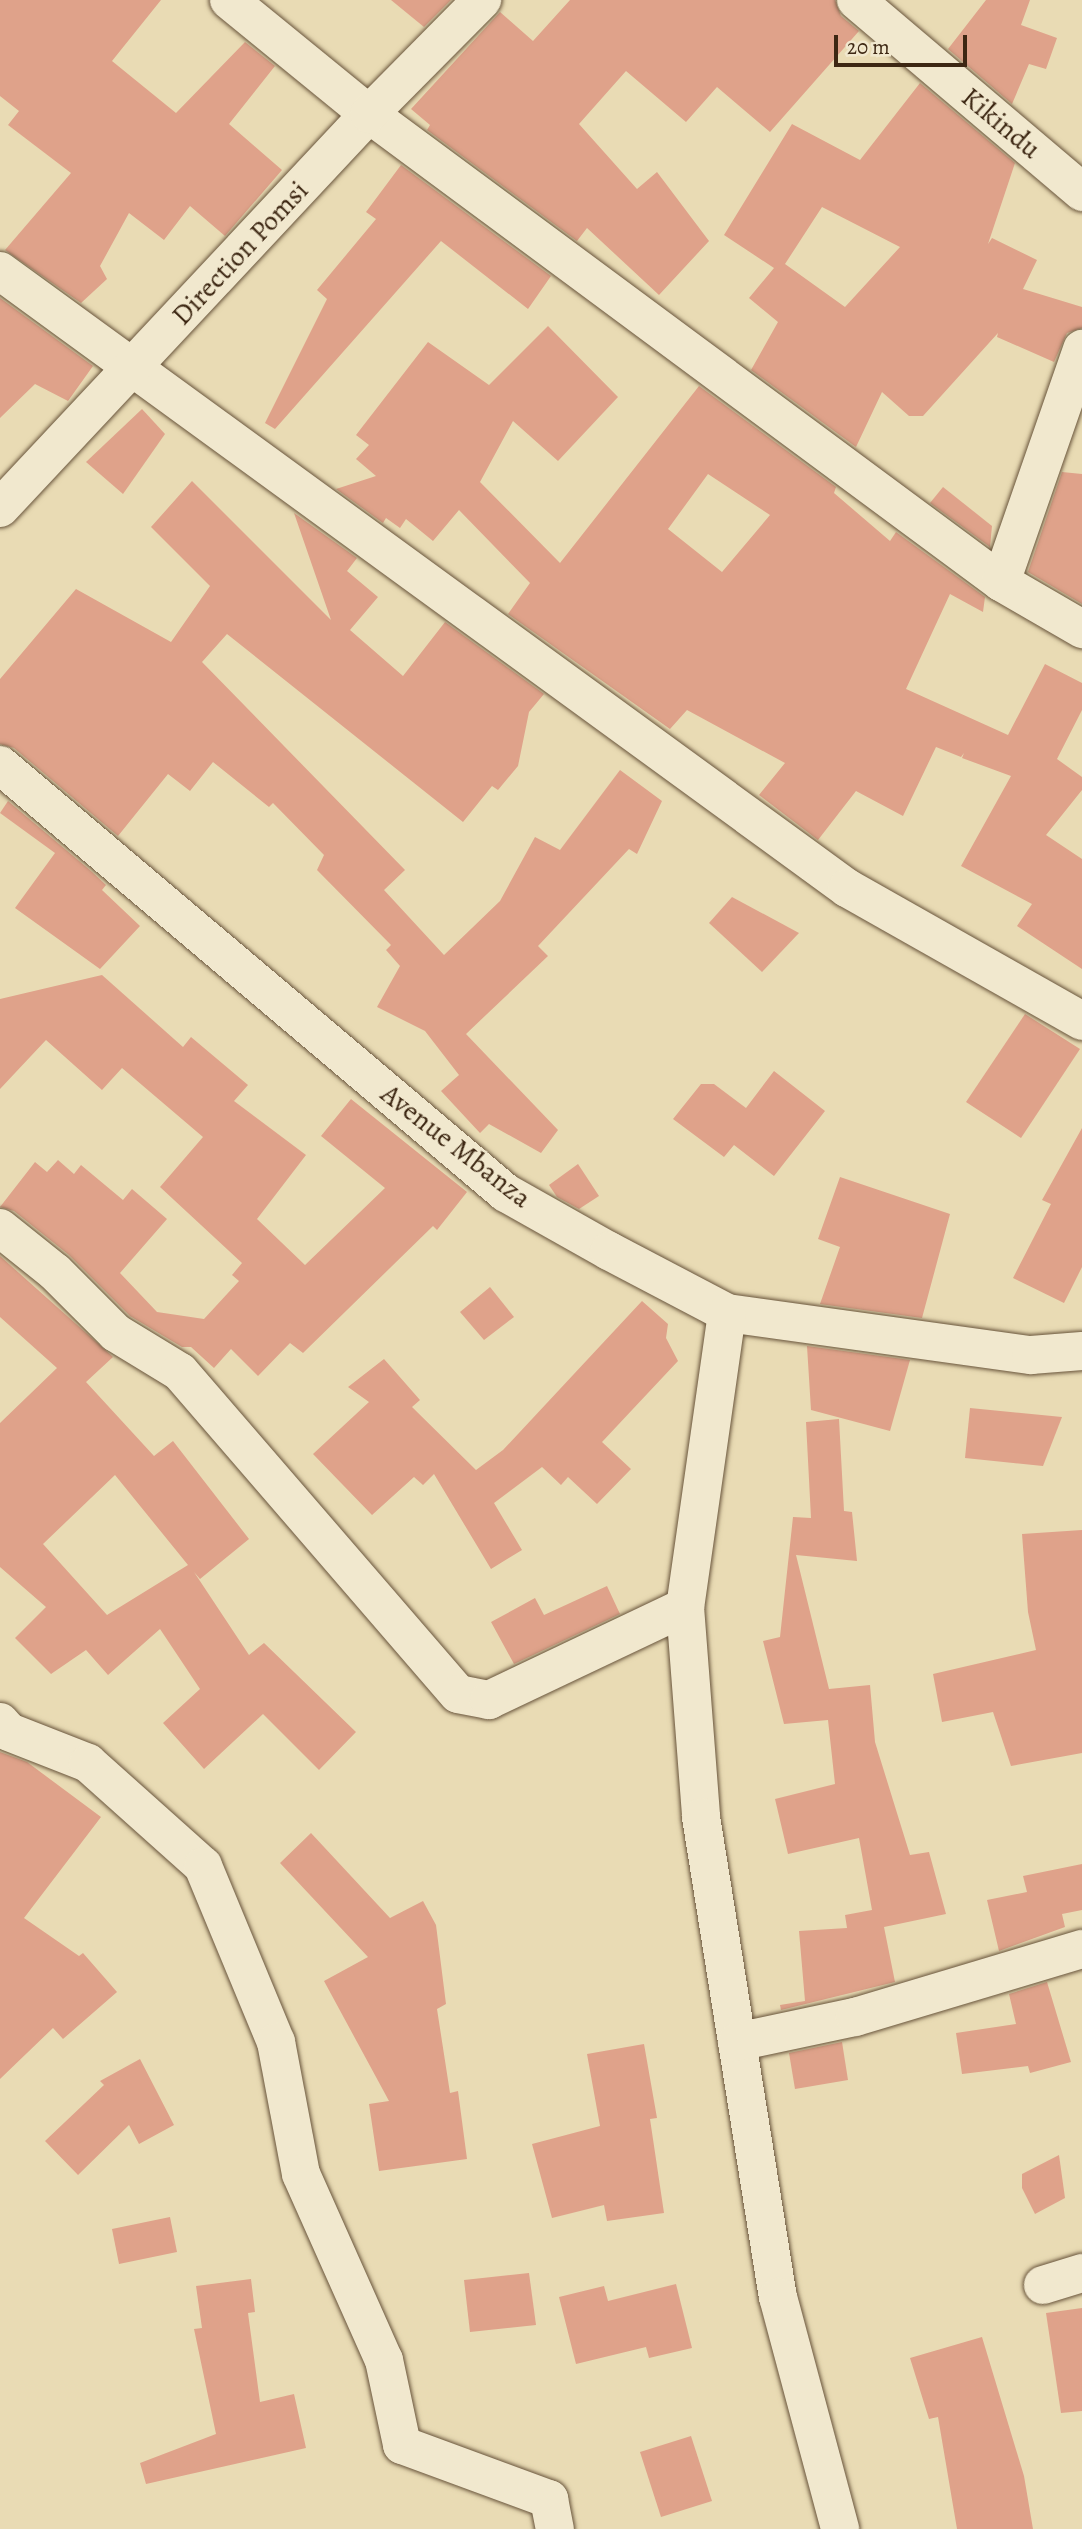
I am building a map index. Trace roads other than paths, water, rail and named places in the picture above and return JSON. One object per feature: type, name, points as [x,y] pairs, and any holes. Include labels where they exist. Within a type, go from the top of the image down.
[{"type":"street","points":[[229,0],[369,114],[1001,582],[1082,629]]},
{"type":"street","name":"Direction Pomsi","points":[[0,508],[369,114],[482,0]]},
{"type":"street","name":"Kikindu","points":[[856,0],[1082,192]]},
{"type":"street","points":[[0,271],[847,888],[1082,1021]]},
{"type":"street","points":[[1001,582],[1082,349]]},
{"type":"street","name":"Avenue Mbanza","points":[[0,765],[506,1193],[727,1313],[1031,1355],[1082,1351]]},
{"type":"street","points":[[0,1228],[55,1272],[116,1333],[180,1372],[458,1693],[489,1700],[685,1607]]},
{"type":"street","points":[[727,1313],[685,1607],[701,1817],[778,2297],[840,2529]]},
{"type":"street","points":[[4,1727],[88,1763],[203,1866],[276,2042],[301,2174],[384,2360],[402,2445],[549,2500],[555,2529]]},
{"type":"street","points":[[737,2042],[855,2017],[1082,1949]]},
{"type":"street","points":[[1043,2285],[1082,2273]]}]
